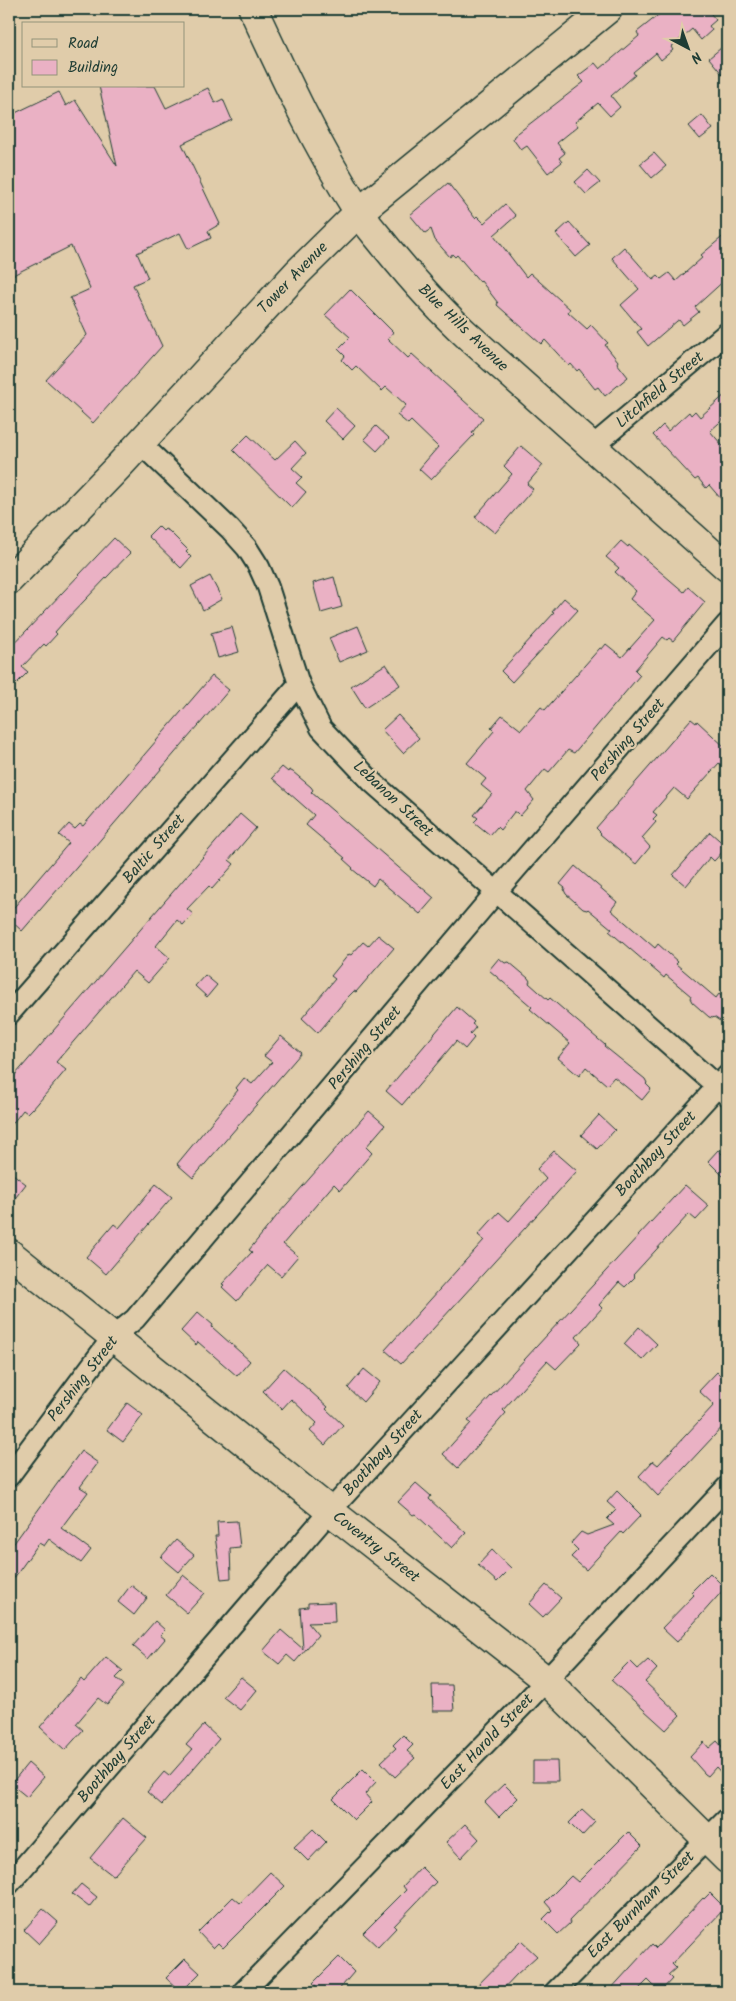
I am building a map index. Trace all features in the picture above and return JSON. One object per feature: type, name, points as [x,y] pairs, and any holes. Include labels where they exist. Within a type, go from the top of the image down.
[{"type":"main road","name":"Blue Hills Avenue","points":[[253,9],[299,107],[359,212],[437,307],[727,567]]},
{"type":"main road","name":"Tower Avenue","points":[[9,580],[140,443],[298,272],[359,212],[608,9]]},
{"type":"main road","name":"Coventry Street","points":[[9,1253],[330,1511],[546,1680],[727,1859]]},
{"type":"street","name":"Litchfield Street","points":[[593,446],[727,333]]},
{"type":"street","name":"Lebanon Street","points":[[140,443],[230,529],[259,567],[268,587],[299,684],[321,728],[341,751],[372,782],[496,892],[724,1086]]},
{"type":"street","name":"Pershing Street","points":[[9,1476],[113,1337],[135,1319],[496,892],[727,624]]},
{"type":"street","name":"Baltic Street","points":[[9,1014],[299,684]]},
{"type":"street","name":"Boothbay Street","points":[[9,1884],[330,1511],[724,1086]]},
{"type":"street","name":"East Harold Street","points":[[243,1992],[546,1680],[727,1487]]},
{"type":"street","name":"East Burnham Street","points":[[555,1992],[727,1819]]},
{"type":"building","points":[[666,9],[707,9],[716,20],[709,26],[712,30],[701,40],[692,29],[671,47],[673,50],[661,60],[656,53],[633,72],[635,75],[611,96],[620,107],[610,116],[598,103],[575,122],[578,126],[557,143],[565,153],[559,158],[562,162],[548,173],[527,146],[521,150],[513,139],[514,136],[584,82],[578,76],[595,63],[600,69],[639,36],[637,32]]},
{"type":"building","points":[[727,43],[727,80],[709,58]]},
{"type":"building","points":[[99,88],[156,88],[166,108],[208,88],[215,103],[223,99],[232,120],[182,144],[220,224],[208,231],[211,238],[188,249],[180,233],[137,253],[148,278],[133,285],[162,346],[93,423],[46,380],[87,335],[70,298],[90,289],[71,246],[9,277],[9,116],[59,92],[66,106],[75,100],[117,166]]},
{"type":"building","points":[[702,115],[713,129],[700,139],[689,126]]},
{"type":"building","points":[[654,153],[666,166],[652,178],[640,164]]},
{"type":"building","points":[[588,170],[600,183],[586,194],[575,182]]},
{"type":"building","points":[[448,183],[475,218],[477,216],[484,223],[505,204],[516,216],[494,235],[526,277],[530,273],[570,309],[568,312],[587,329],[591,325],[608,343],[605,345],[628,377],[605,396],[598,387],[595,389],[579,369],[577,371],[571,364],[569,366],[545,340],[541,344],[497,305],[498,303],[481,281],[457,255],[455,257],[452,254],[450,257],[435,240],[431,229],[425,233],[410,215]]},
{"type":"building","points":[[569,222],[590,245],[576,257],[556,234]]},
{"type":"building","points":[[727,233],[727,278],[695,307],[699,312],[683,325],[679,320],[677,321],[648,346],[637,332],[641,329],[621,305],[639,289],[612,258],[624,247],[653,280],[658,276],[661,279],[669,273],[676,281],[703,257],[701,255]]},
{"type":"building","points":[[350,289],[393,332],[388,339],[408,358],[412,354],[483,418],[472,433],[474,435],[431,480],[419,469],[438,447],[411,421],[408,424],[397,415],[406,405],[386,387],[382,391],[356,366],[352,370],[342,360],[345,356],[338,349],[350,337],[325,315]]},
{"type":"building","points":[[727,393],[727,416],[710,431],[727,451],[727,506],[709,485],[706,488],[698,478],[695,480],[653,435],[663,425],[668,431],[689,412],[691,415],[695,411],[700,417]]},
{"type":"building","points":[[336,408],[355,426],[343,439],[324,421]]},
{"type":"building","points":[[376,426],[389,438],[377,451],[364,439]]},
{"type":"building","points":[[248,435],[275,460],[295,441],[306,453],[292,468],[302,477],[296,483],[306,492],[292,508],[233,450]]},
{"type":"building","points":[[521,446],[543,465],[527,484],[533,489],[495,533],[475,517],[512,474],[504,466]]},
{"type":"building","points":[[158,526],[163,531],[165,529],[169,531],[188,550],[186,552],[191,557],[181,568],[148,536]]},
{"type":"building","points":[[114,538],[130,553],[63,623],[55,632],[57,634],[46,646],[44,644],[22,667],[28,672],[16,684],[10,678],[9,680],[9,649]]},
{"type":"building","points":[[621,541],[628,547],[629,545],[684,592],[688,587],[705,602],[673,641],[663,637],[635,670],[640,675],[574,753],[568,750],[549,772],[545,769],[527,791],[534,800],[520,816],[514,812],[500,830],[497,827],[490,835],[474,822],[478,818],[474,815],[492,794],[481,785],[486,779],[467,763],[494,731],[491,728],[502,715],[521,730],[541,707],[545,710],[600,648],[602,649],[606,644],[622,657],[655,620],[630,599],[636,591],[615,572],[619,568],[606,557]]},
{"type":"building","points":[[210,576],[222,599],[203,610],[191,586]]},
{"type":"building","points":[[334,577],[342,607],[321,613],[313,583]]},
{"type":"building","points":[[564,598],[578,610],[512,682],[501,671],[554,613],[552,612]]},
{"type":"building","points":[[358,626],[368,650],[339,662],[329,638]]},
{"type":"building","points":[[232,627],[239,652],[218,658],[211,633]]},
{"type":"building","points":[[386,664],[400,685],[365,708],[351,686]]},
{"type":"building","points":[[212,676],[229,690],[22,931],[9,919],[9,913],[69,843],[59,835],[69,824],[75,829],[80,824],[83,826]]},
{"type":"building","points":[[398,715],[419,738],[403,753],[382,730]]},
{"type":"building","points":[[691,719],[696,723],[697,721],[727,749],[727,770],[719,763],[687,799],[674,788],[653,812],[657,815],[653,819],[656,822],[642,838],[650,847],[636,864],[600,834],[596,828]]},
{"type":"building","points":[[282,767],[288,772],[289,770],[293,772],[311,787],[313,790],[311,792],[434,898],[420,914],[378,879],[373,886],[352,869],[343,859],[345,858],[306,825],[314,815],[272,778]]},
{"type":"building","points":[[240,814],[256,828],[229,860],[234,864],[212,889],[209,886],[187,909],[193,914],[183,925],[177,920],[156,946],[170,958],[148,983],[134,971],[56,1062],[66,1070],[33,1109],[27,1113],[23,1110],[9,1128],[9,1082]]},
{"type":"building","points":[[710,832],[727,847],[714,861],[710,857],[686,886],[673,875]]},
{"type":"building","points":[[575,866],[617,902],[611,910],[655,948],[658,944],[678,962],[676,964],[716,998],[719,994],[727,1001],[727,1013],[720,1021],[714,1017],[709,1017],[692,1002],[691,996],[666,975],[664,978],[609,931],[612,929],[588,909],[583,909],[566,894],[565,888],[560,884]]},
{"type":"building","points":[[378,935],[394,948],[356,992],[354,991],[348,997],[318,1033],[302,1018],[335,979],[331,976],[349,954],[351,955],[363,942],[368,946]]},
{"type":"building","points":[[499,958],[505,963],[509,962],[528,978],[529,983],[548,1000],[550,998],[645,1079],[646,1084],[651,1089],[642,1100],[614,1077],[607,1085],[586,1067],[579,1076],[558,1058],[570,1043],[530,1009],[532,1007],[489,970]]},
{"type":"building","points":[[205,975],[217,985],[207,997],[195,986]]},
{"type":"building","points":[[457,1007],[474,1022],[472,1024],[476,1027],[470,1034],[474,1038],[465,1049],[456,1041],[402,1105],[386,1091]]},
{"type":"building","points":[[281,1036],[301,1053],[193,1178],[177,1164],[238,1090],[236,1088],[244,1078],[252,1084],[272,1062],[264,1056]]},
{"type":"building","points":[[369,1111],[385,1125],[366,1147],[372,1153],[340,1190],[334,1184],[283,1244],[298,1256],[281,1276],[268,1265],[237,1301],[222,1287],[224,1285],[222,1284],[252,1252],[249,1250],[280,1212]]},
{"type":"building","points":[[599,1115],[615,1130],[597,1149],[581,1135]]},
{"type":"building","points":[[718,1150],[727,1159],[727,1180],[708,1161]]},
{"type":"building","points":[[554,1151],[577,1171],[401,1364],[385,1350],[484,1240],[478,1235],[499,1212],[509,1221],[546,1179],[537,1169]]},
{"type":"building","points":[[9,1171],[26,1184],[9,1206]]},
{"type":"building","points":[[156,1184],[172,1197],[106,1274],[86,1257],[114,1224],[119,1228]]},
{"type":"building","points":[[685,1185],[709,1206],[696,1220],[689,1214],[633,1275],[635,1277],[625,1287],[619,1282],[599,1305],[602,1308],[576,1337],[581,1343],[556,1369],[547,1361],[503,1410],[506,1413],[458,1468],[443,1454],[471,1423],[468,1421]]},
{"type":"building","points":[[198,1312],[250,1361],[237,1376],[198,1342],[196,1345],[181,1331]]},
{"type":"building","points":[[639,1327],[657,1344],[642,1360],[624,1344]]},
{"type":"building","points":[[284,1368],[328,1407],[326,1409],[343,1425],[325,1445],[310,1431],[317,1423],[291,1399],[282,1409],[263,1391]]},
{"type":"building","points":[[364,1369],[380,1382],[363,1402],[348,1388]]},
{"type":"building","points":[[717,1372],[727,1382],[727,1422],[658,1496],[639,1476],[653,1461],[658,1465],[714,1405],[699,1391]]},
{"type":"building","points":[[127,1403],[143,1415],[123,1442],[107,1430]]},
{"type":"building","points":[[81,1451],[98,1463],[80,1487],[88,1492],[61,1528],[91,1550],[81,1563],[49,1539],[44,1546],[39,1543],[9,1585],[9,1550]]},
{"type":"building","points":[[416,1483],[431,1496],[429,1499],[466,1533],[452,1548],[415,1514],[413,1515],[398,1502]]},
{"type":"building","points":[[617,1491],[641,1515],[623,1534],[621,1532],[586,1570],[571,1557],[578,1550],[571,1543],[581,1532],[587,1535],[614,1525],[607,1519],[616,1510],[607,1502]]},
{"type":"building","points":[[237,1521],[240,1547],[230,1548],[231,1578],[221,1579],[215,1536],[218,1536],[217,1522]]},
{"type":"building","points":[[176,1540],[194,1555],[179,1572],[161,1557]]},
{"type":"building","points":[[492,1550],[511,1568],[497,1582],[478,1565]]},
{"type":"building","points":[[710,1573],[725,1588],[677,1642],[662,1628],[694,1595],[691,1592]]},
{"type":"building","points":[[183,1575],[205,1593],[187,1613],[166,1595]]},
{"type":"building","points":[[131,1585],[147,1598],[134,1615],[118,1602]]},
{"type":"building","points":[[546,1585],[561,1598],[543,1617],[529,1604]]},
{"type":"building","points":[[334,1602],[335,1622],[308,1623],[318,1635],[295,1662],[287,1655],[279,1664],[263,1651],[281,1630],[303,1649],[300,1608],[308,1607],[308,1603]]},
{"type":"building","points":[[155,1621],[165,1630],[160,1635],[165,1639],[148,1659],[133,1646]]},
{"type":"building","points":[[106,1657],[123,1671],[116,1678],[124,1685],[107,1705],[98,1698],[76,1724],[83,1730],[65,1750],[40,1727],[81,1679],[84,1682]]},
{"type":"building","points":[[648,1660],[657,1669],[645,1682],[680,1715],[666,1730],[611,1680],[630,1661],[638,1669]]},
{"type":"building","points":[[241,1677],[257,1690],[240,1710],[223,1697]]},
{"type":"building","points":[[432,1685],[452,1685],[454,1711],[433,1711]]},
{"type":"building","points":[[204,1725],[219,1739],[162,1805],[147,1792],[164,1772],[169,1776],[192,1750],[186,1745]]},
{"type":"building","points":[[403,1735],[413,1745],[407,1751],[415,1758],[395,1777],[381,1762],[396,1748],[393,1745]]},
{"type":"building","points":[[717,1741],[727,1752],[727,1779],[716,1767],[708,1776],[690,1757],[704,1742],[709,1748]]},
{"type":"building","points":[[533,1761],[557,1761],[558,1781],[533,1781]]},
{"type":"building","points":[[28,1763],[44,1777],[27,1797],[11,1784]]},
{"type":"building","points":[[363,1769],[376,1782],[365,1794],[372,1802],[354,1820],[333,1799]]},
{"type":"building","points":[[504,1784],[518,1798],[499,1817],[485,1802]]},
{"type":"building","points":[[582,1810],[595,1822],[582,1836],[569,1823]]},
{"type":"building","points":[[123,1818],[147,1838],[112,1875],[90,1858]]},
{"type":"building","points":[[465,1824],[479,1839],[461,1858],[446,1842]]},
{"type":"building","points":[[313,1829],[326,1842],[308,1861],[294,1847]]},
{"type":"building","points":[[628,1832],[642,1846],[558,1934],[543,1919],[552,1910],[545,1902],[571,1876],[578,1882]]},
{"type":"building","points":[[421,1867],[436,1882],[394,1926],[396,1928],[378,1947],[363,1933],[406,1890],[403,1886]]},
{"type":"building","points":[[270,1872],[285,1886],[223,1948],[218,1943],[213,1948],[198,1932],[233,1897],[240,1903]]},
{"type":"building","points":[[81,1884],[97,1897],[89,1907],[72,1894]]},
{"type":"building","points":[[710,1893],[725,1908],[672,1964],[676,1968],[668,1975],[672,1979],[660,1992],[648,1980],[636,1992],[608,1992],[652,1944],[656,1948]]},
{"type":"building","points":[[43,1909],[58,1922],[39,1944],[24,1930]]},
{"type":"building","points":[[521,1941],[537,1956],[500,1992],[471,1992]]},
{"type":"building","points":[[339,1957],[354,1972],[337,1992],[322,1992],[313,1983]]},
{"type":"building","points":[[185,1959],[200,1973],[181,1992],[166,1978]]}]
